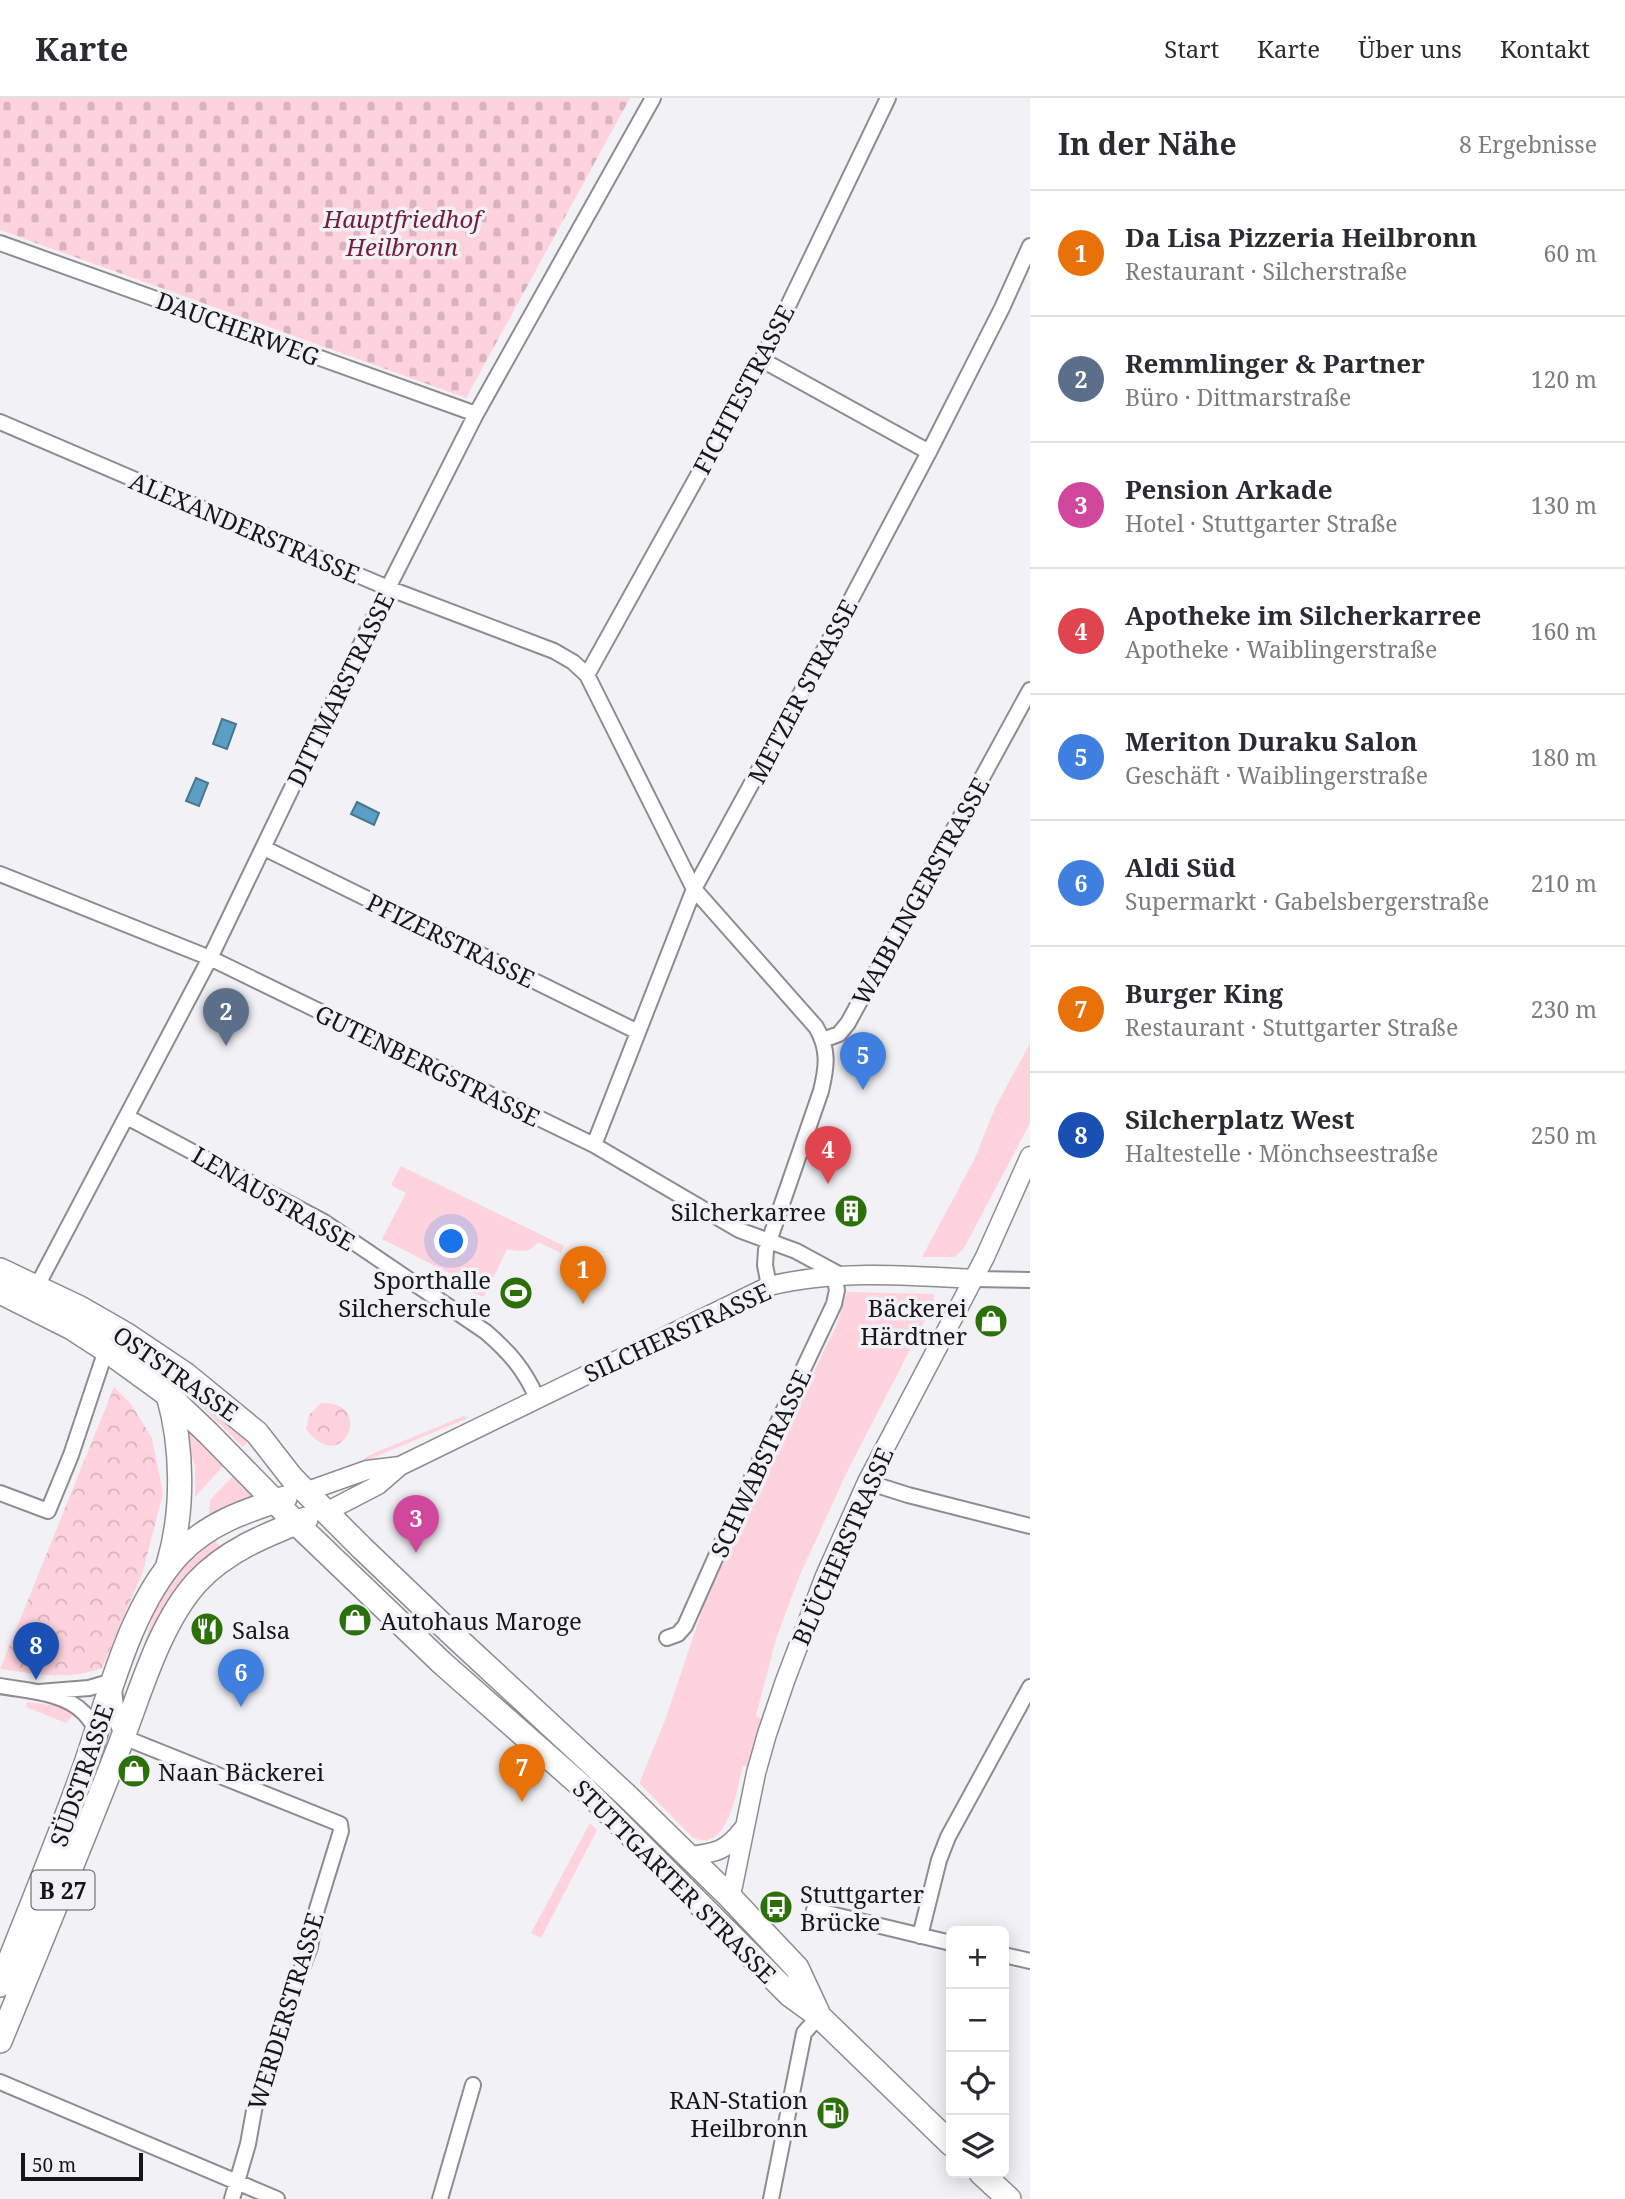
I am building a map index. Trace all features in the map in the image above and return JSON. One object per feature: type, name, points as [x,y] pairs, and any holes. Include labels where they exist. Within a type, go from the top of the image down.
[{"type":"main road","name":"OSTSTRASSE","points":[[0,1270],[37,1286],[127,1335],[185,1374],[257,1433],[305,1492],[326,1512]]},
{"type":"main road","name":"OSTSTRASSE","points":[[0,1292],[72,1328],[168,1395]]},
{"type":"main road","name":"STUTTGARTER STRASSE","points":[[168,1395],[274,1502],[442,1663],[584,1789],[790,1996],[819,2016],[946,2139]]},
{"type":"main road","name":"B 27","points":[[113,1681],[145,1604],[167,1568],[177,1532],[178,1438],[168,1395]]},
{"type":"main road","points":[[167,1568],[189,1545],[212,1527],[234,1515],[305,1492]]},
{"type":"main road","points":[[296,1523],[326,1512]]},
{"type":"main road","name":"STUTTGARTER STRASSE","points":[[326,1512],[453,1636],[632,1801],[722,1889],[797,1968],[819,2016]]},
{"type":"main road","name":"B 27","points":[[123,1737],[152,1660],[182,1603],[197,1582],[227,1556],[251,1542],[296,1523]]},
{"type":"main road","name":"SÜDSTRASSE","points":[[0,1985],[48,1867],[113,1681]]},
{"type":"main road","name":"SÜDSTRASSE","points":[[0,2041],[123,1737]]},
{"type":"main road","points":[[986,2178],[1009,2199]]},
{"type":"street","name":"DITTMARSTRASSE","points":[[37,1286],[210,958],[388,588],[476,414],[653,98]]},
{"type":"street","name":"FICHTESTRASSE","points":[[587,675],[762,360],[888,98]]},
{"type":"street","name":"DAUCHERWEG","points":[[0,243],[476,414]]},
{"type":"street","name":"METZER STRASSE","points":[[594,1145],[695,889],[929,452],[1002,308],[1030,246]]},
{"type":"street","points":[[762,360],[929,452]]},
{"type":"street","name":"ALEXANDERSTRASSE","points":[[0,422],[388,588],[554,651],[573,662],[587,675],[695,889],[816,1027],[824,1040]]},
{"type":"street","name":"WAIBLINGERSTRASSE","points":[[824,1040],[839,1034],[848,1023],[1030,690]]},
{"type":"street","name":"PFIZERSTRASSE","points":[[264,848],[638,1032]]},
{"type":"street","name":"GUTENBERGSTRASSE","points":[[0,874],[210,958],[594,1145],[739,1230],[796,1251],[840,1277]]},
{"type":"street","points":[[769,1286],[765,1265],[766,1250],[824,1080],[827,1054],[824,1040]]},
{"type":"street","name":"LENAUSTRASSE","points":[[127,1116],[324,1222],[486,1332],[510,1352],[528,1377],[537,1398]]},
{"type":"street","name":"BLÜCHERSTRASSE","points":[[722,1889],[733,1886],[760,1760],[785,1681],[825,1576],[867,1482],[1022,1190],[1030,1156]]},
{"type":"street","name":"SILCHERSTRASSE","points":[[326,1512],[379,1485],[400,1466],[769,1286],[797,1279],[840,1277],[973,1279]]},
{"type":"street","name":"SCHWABSTRASSE","points":[[667,1638],[678,1634],[685,1626],[738,1507],[835,1304],[840,1277]]},
{"type":"street","points":[[973,1279],[1030,1280]]},
{"type":"street","points":[[0,1493],[48,1511],[71,1455],[106,1350]]},
{"type":"street","name":"SILCHERSTRASSE","points":[[305,1492],[367,1470],[400,1466]]},
{"type":"street","points":[[867,1482],[1030,1526]]},
{"type":"street","points":[[39,1692],[89,1688],[113,1681],[118,1725],[123,1737]]},
{"type":"street","points":[[0,1686],[39,1692],[75,1705],[98,1730]]},
{"type":"street","points":[[920,1936],[939,1860],[954,1822],[1030,1687]]},
{"type":"street","name":"WERDERSTRASSE","points":[[123,1737],[340,1824],[341,1831],[317,1909],[310,1947],[301,1976],[290,1998],[255,2105],[248,2144],[232,2199]]},
{"type":"street","points":[[689,1856],[715,1853],[733,1842],[745,1826]]},
{"type":"street","points":[[707,1912],[722,1889]]},
{"type":"street","points":[[814,1910],[946,1942]]},
{"type":"street","points":[[1009,1956],[1030,1961]]},
{"type":"street","points":[[771,2199],[804,2033],[819,2016]]},
{"type":"street","points":[[0,2082],[277,2199]]},
{"type":"street","points":[[440,2199],[473,2085]]},
{"type":"green space","name":"Hauptfriedhof Heilbronn","points":[[0,98],[630,98],[466,398],[0,230]]},
{"type":"green space","points":[[1030,1043],[1030,1123],[963,1250],[954,1257],[922,1257],[975,1158],[995,1108]]},
{"type":"green space","points":[[401,1166],[564,1246],[561,1253],[538,1242],[528,1250],[507,1249],[484,1297],[463,1289],[463,1280],[382,1239],[406,1193],[391,1185]]},
{"type":"green space","points":[[847,1292],[934,1294],[934,1303],[848,1470],[800,1575],[776,1639],[756,1716],[765,1720],[748,1767],[743,1766],[729,1817],[714,1837],[704,1841],[692,1837],[640,1781],[664,1723],[703,1608],[837,1324]]},
{"type":"green space","points":[[115,1341],[187,1386],[250,1440],[243,1447],[162,1372]]},
{"type":"green space","points":[[114,1387],[131,1404],[152,1438],[163,1493],[143,1571],[102,1668],[63,1675],[0,1669]]},
{"type":"green space","points":[[321,1403],[338,1405],[347,1413],[350,1423],[348,1434],[342,1442],[332,1446],[320,1442],[306,1429],[309,1415]]},
{"type":"green space","points":[[464,1416],[468,1418],[363,1462],[366,1457],[379,1451]]},
{"type":"green space","points":[[183,1425],[225,1464],[195,1497],[195,1466]]},
{"type":"green space","points":[[235,1474],[253,1495],[213,1516],[209,1513],[210,1500]]},
{"type":"green space","points":[[214,1540],[220,1546],[181,1582],[161,1614],[126,1699],[155,1610],[166,1590],[186,1565]]},
{"type":"green space","points":[[27,1702],[66,1707],[75,1714],[66,1723],[26,1707]]},
{"type":"green space","points":[[590,1823],[597,1830],[541,1938],[531,1933]]},
{"type":"water","points":[[222,719],[236,724],[227,749],[213,744]]},
{"type":"water","points":[[196,778],[208,783],[199,806],[186,801]]},
{"type":"water","points":[[357,802],[379,813],[374,825],[351,814]]},
{"type":"place","name":"Remmlinger & Partner","points":[[226,1046]]},
{"type":"place","name":"Meriton Duraku Salon","points":[[863,1090]]},
{"type":"place","name":"Apotheke im Silcherkarree","points":[[828,1184]]},
{"type":"place","name":"Silcherkarree","points":[[851,1211]]},
{"type":"place","name":"Sporthalle Silcherschule","points":[[516,1293]]},
{"type":"place","name":"Da Lisa Pizzeria Heilbronn","points":[[583,1304]]},
{"type":"place","name":"Bäckerei Härdtner","points":[[991,1321]]},
{"type":"place","name":"Pension Arkade","points":[[416,1553]]},
{"type":"place","name":"Autohaus Maroge","points":[[355,1620]]},
{"type":"place","name":"Salsa","points":[[207,1629]]},
{"type":"place","name":"Silcherplatz West","points":[[36,1680]]},
{"type":"place","name":"Aldi Süd","points":[[241,1707]]},
{"type":"place","name":"Naan Bäckerei","points":[[134,1771]]},
{"type":"place","name":"Burger King","points":[[522,1802]]},
{"type":"place","name":"Stuttgarter Brücke","points":[[776,1907]]},
{"type":"place","name":"RAN-Station Heilbronn","points":[[833,2113]]}]
